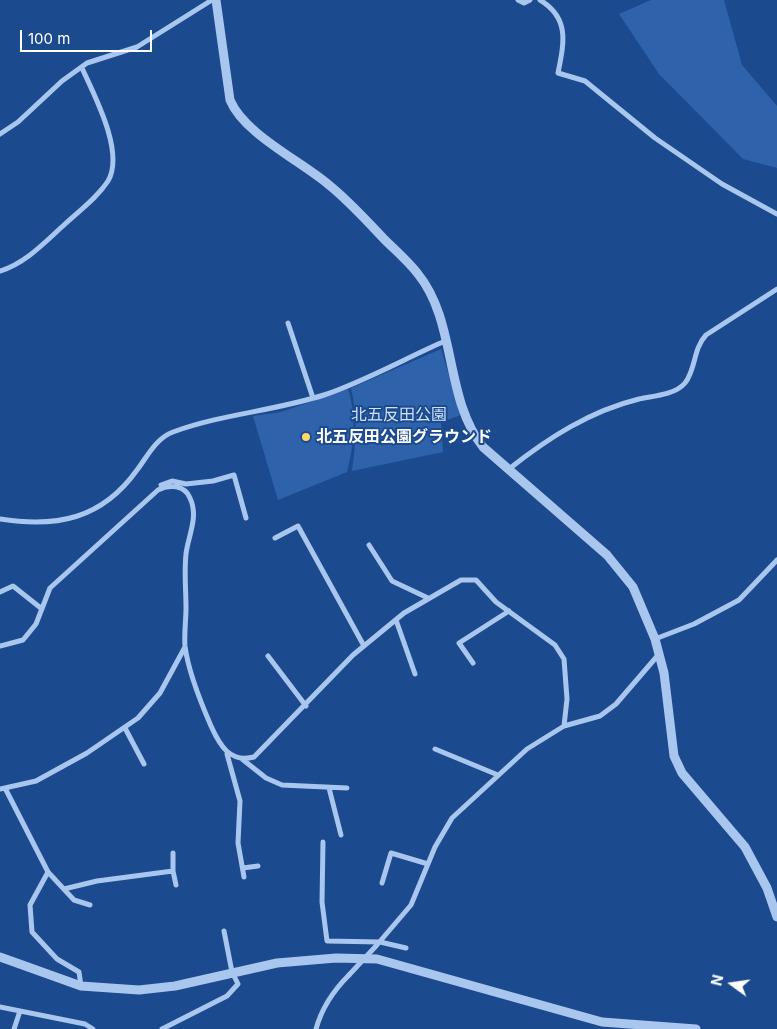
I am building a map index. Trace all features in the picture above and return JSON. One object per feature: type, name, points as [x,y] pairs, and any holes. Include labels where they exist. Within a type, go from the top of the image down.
[{"type":"street","points":[[0,134],[18,122],[62,81],[82,68],[99,58],[137,46],[212,0]]},
{"type":"street","points":[[216,0],[230,100],[235,111],[250,126],[329,185],[416,272],[432,294],[468,424],[483,447],[607,555],[633,587],[655,639],[664,672],[674,756],[682,773],[745,847],[767,888],[777,917]]},
{"type":"street","points":[[518,0],[524,3],[530,0]]},
{"type":"street","points":[[540,0],[552,7],[560,22],[564,43],[558,73],[585,81],[655,138],[722,184],[777,214]]},
{"type":"street","points":[[0,271],[30,255],[94,199],[109,179],[112,160],[108,132],[82,68]]},
{"type":"street","points":[[509,469],[542,442],[603,410],[670,392],[684,384],[699,343],[706,335],[777,289]]},
{"type":"street","points":[[288,323],[314,398]]},
{"type":"street","points":[[0,519],[31,524],[55,522],[93,510],[123,490],[159,440],[171,432],[246,412],[272,410],[314,398],[445,341]]},
{"type":"street","points":[[161,488],[161,484],[172,481],[186,484],[234,475],[246,518]]},
{"type":"street","points":[[0,646],[23,640],[36,624],[50,588],[161,488],[166,486],[184,490],[190,498],[194,518],[186,555],[185,646],[201,702],[220,744],[227,754],[240,801],[238,843],[244,877]]},
{"type":"street","points":[[275,538],[298,526],[364,646]]},
{"type":"street","points":[[369,545],[392,581],[428,598]]},
{"type":"street","points":[[655,639],[694,624],[740,600],[777,560]]},
{"type":"street","points":[[241,759],[254,757],[364,646],[396,620],[428,598],[461,580],[476,580],[496,602],[555,645],[564,659],[567,699],[564,726]]},
{"type":"street","points":[[0,592],[12,586],[42,609]]},
{"type":"street","points":[[473,662],[459,643],[509,611]]},
{"type":"street","points":[[396,620],[415,674]]},
{"type":"street","points":[[90,904],[74,900],[48,872],[2,788],[36,780],[87,753],[138,718],[160,693],[185,646]]},
{"type":"street","points":[[316,1029],[320,1012],[336,988],[378,944],[410,905],[435,847],[452,818],[527,749],[564,726],[600,716],[616,704],[659,654]]},
{"type":"street","points":[[268,656],[306,706]]},
{"type":"street","points":[[125,728],[144,764]]},
{"type":"street","points":[[435,749],[498,775]]},
{"type":"street","points":[[227,754],[241,759],[266,778],[282,785],[346,788]]},
{"type":"street","points":[[329,788],[341,834]]},
{"type":"street","points":[[323,842],[322,902],[327,941],[378,944],[406,948]]},
{"type":"street","points":[[173,853],[173,871],[176,885]]},
{"type":"street","points":[[382,882],[392,853],[428,864]]},
{"type":"street","points":[[243,868],[258,866]]},
{"type":"street","points":[[64,889],[97,881],[173,871]]},
{"type":"street","points":[[48,872],[30,905],[32,932],[57,959],[79,972],[81,986]]},
{"type":"street","points":[[162,1029],[227,996],[238,984],[232,972],[224,932]]},
{"type":"street","points":[[0,957],[81,986],[139,990],[175,986],[232,972],[307,960],[377,959],[600,1025],[696,1029]]},
{"type":"street","points":[[0,1007],[85,1024],[93,1029]]},
{"type":"street","points":[[14,1029],[20,1011]]},
{"type":"green space","points":[[651,0],[724,0],[742,65],[777,106],[777,168],[743,159],[659,74],[619,14]]},
{"type":"green space","name":"北五反田公園","points":[[441,349],[461,415],[441,422],[443,452],[352,471],[356,430],[351,388]]},
{"type":"green space","name":"北五反田公園グラウンド","points":[[348,389],[353,410],[354,430],[347,472],[278,500],[253,416],[281,412]]},
{"type":"place","name":"北五反田公園グラウンド","points":[[306,437]]}]
